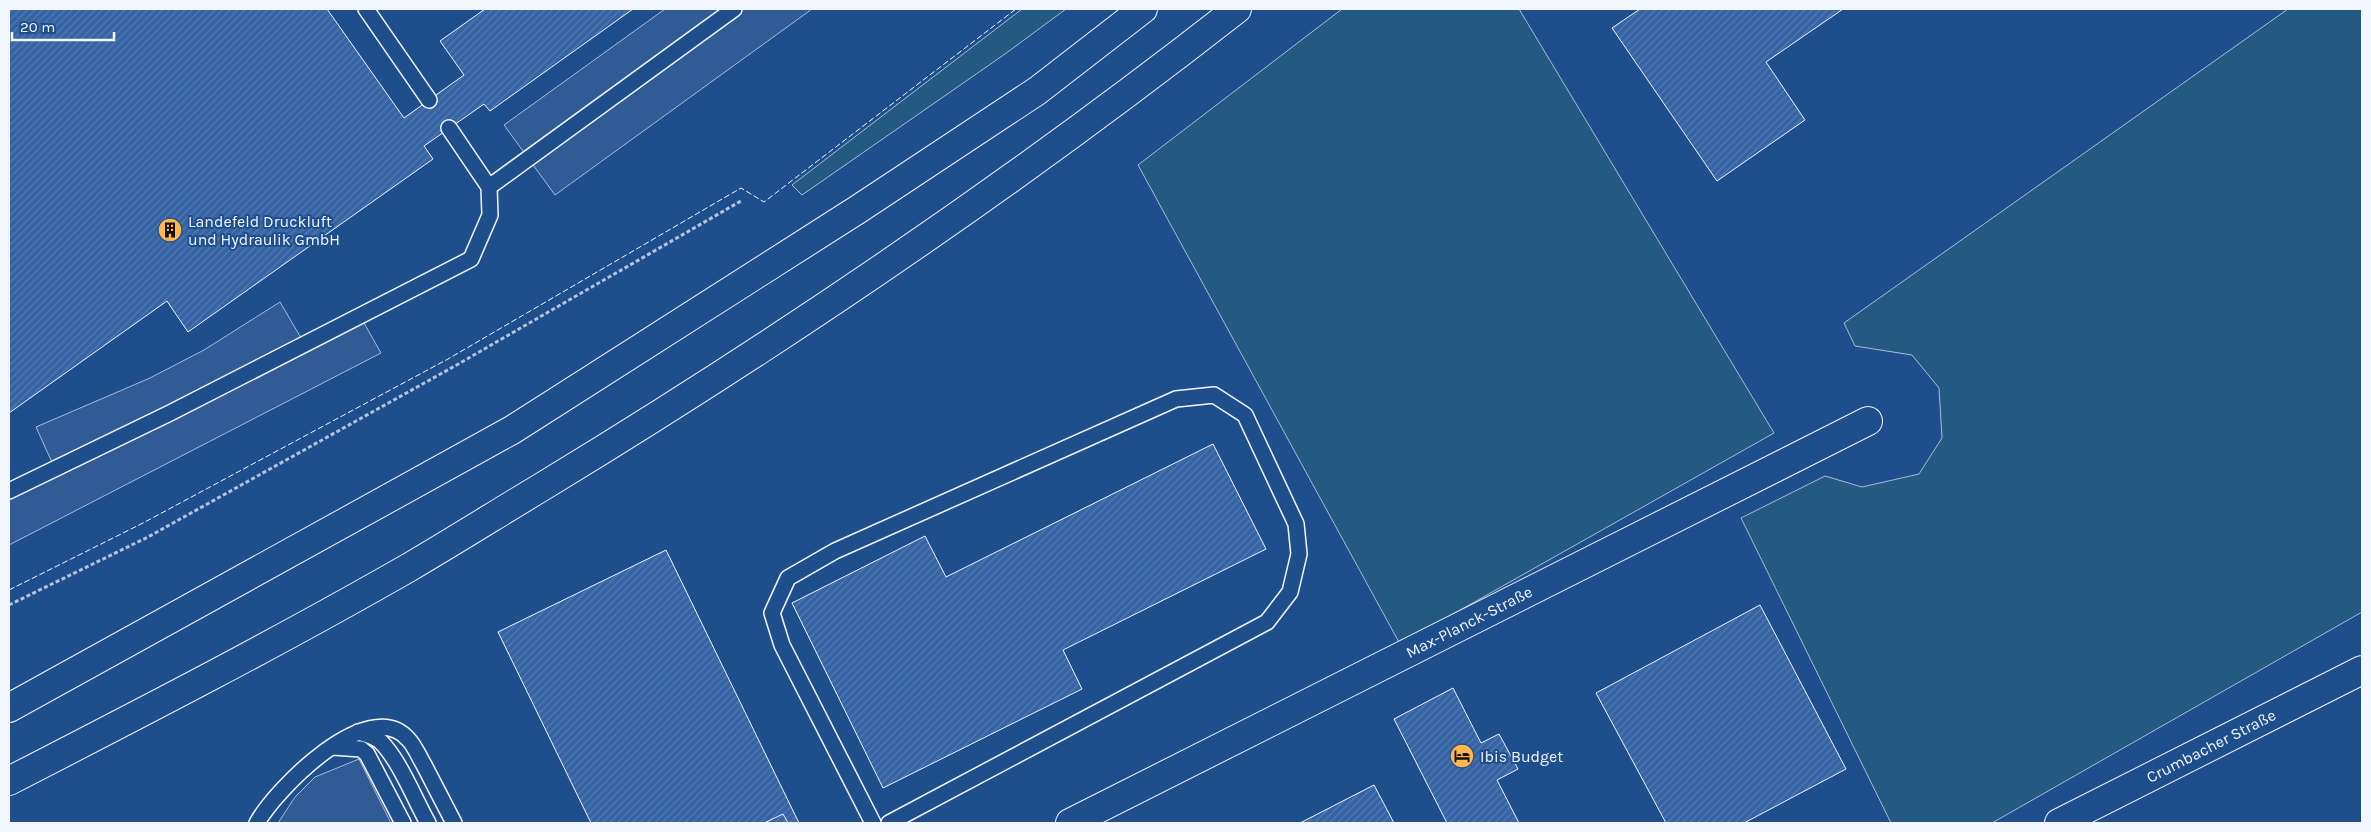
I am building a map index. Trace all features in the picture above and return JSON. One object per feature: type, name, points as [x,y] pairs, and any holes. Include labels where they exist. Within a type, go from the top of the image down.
[{"type":"main road","points":[[9,708],[512,430],[857,210],[1038,91],[1143,9]]},
{"type":"main road","points":[[9,781],[196,685],[410,567],[620,439],[838,300],[1131,92],[1237,9]]},
{"type":"main road","name":"Max-Planck-Straße","points":[[1070,823],[1868,421]]},
{"type":"main road","name":"Crumbacher Straße","points":[[2060,823],[2362,670]]},
{"type":"lane","points":[[366,9],[429,100]]},
{"type":"lane","points":[[489,187],[734,9]]},
{"type":"lane","points":[[9,491],[170,413],[471,259],[490,215],[489,187],[449,128]]},
{"type":"lane","points":[[873,823],[782,645],[772,613],[788,578],[834,551],[1176,399],[1214,395],[1245,415],[1296,524],[1298,554],[1290,592],[1266,622],[889,823]]},
{"type":"lane","points":[[257,823],[284,787],[309,763],[358,732],[376,727],[394,729],[408,738],[454,823]]},
{"type":"lane","points":[[358,732],[372,736],[381,742],[400,771],[428,823]]},
{"type":"lane","points":[[334,747],[361,749],[367,754],[404,823]]},
{"type":"path","points":[[9,605],[148,537],[741,202]]},
{"type":"shaded area","points":[[665,9],[812,9],[555,195],[504,125]]},
{"type":"shaded area","points":[[1022,9],[1066,9],[1005,54],[802,195],[792,185]]},
{"type":"shaded area","points":[[1342,9],[1519,9],[1774,433],[1400,644],[1138,165]]},
{"type":"shaded area","points":[[2288,9],[2362,9],[2362,612],[1992,823],[1891,823],[1741,518],[1825,476],[1862,487],[1919,474],[1942,438],[1939,388],[1912,355],[1855,346],[1844,323]]},
{"type":"shaded area","points":[[280,302],[304,343],[360,316],[381,353],[9,545],[9,491],[55,469],[36,427],[150,378],[204,350]]},
{"type":"shaded area","points":[[359,759],[391,823],[278,823],[295,797],[315,777]]},
{"type":"building","name":"Landefeld Druckluft und Hydraulik GmbH","points":[[9,9],[327,9],[404,118],[464,75],[440,41],[485,9],[633,9],[490,111],[484,104],[424,146],[433,159],[188,332],[167,301],[9,413]]},
{"type":"building","points":[[1640,9],[1843,9],[1766,62],[1805,120],[1717,181],[1612,28]]},
{"type":"building","points":[[1213,444],[1266,549],[1063,650],[1082,689],[883,788],[792,603],[925,536],[946,577]]},
{"type":"building","points":[[666,550],[799,823],[591,823],[498,632]]},
{"type":"building","points":[[1760,605],[1846,769],[1744,823],[1666,823],[1596,693]]},
{"type":"building","name":"Ibis Budget","points":[[1453,688],[1481,743],[1499,734],[1518,769],[1497,780],[1519,823],[1447,823],[1394,719]]},
{"type":"building","points":[[1374,785],[1394,823],[1300,823]]},
{"type":"building","points":[[783,814],[788,823],[764,823]]},
{"type":"fence","points":[[9,590],[143,523],[448,359],[741,188],[764,202],[1016,9]]},
{"type":"place","name":"Landefeld Druckluft und Hydraulik GmbH","points":[[170,230]]},
{"type":"place","name":"Ibis Budget","points":[[1462,756]]}]
